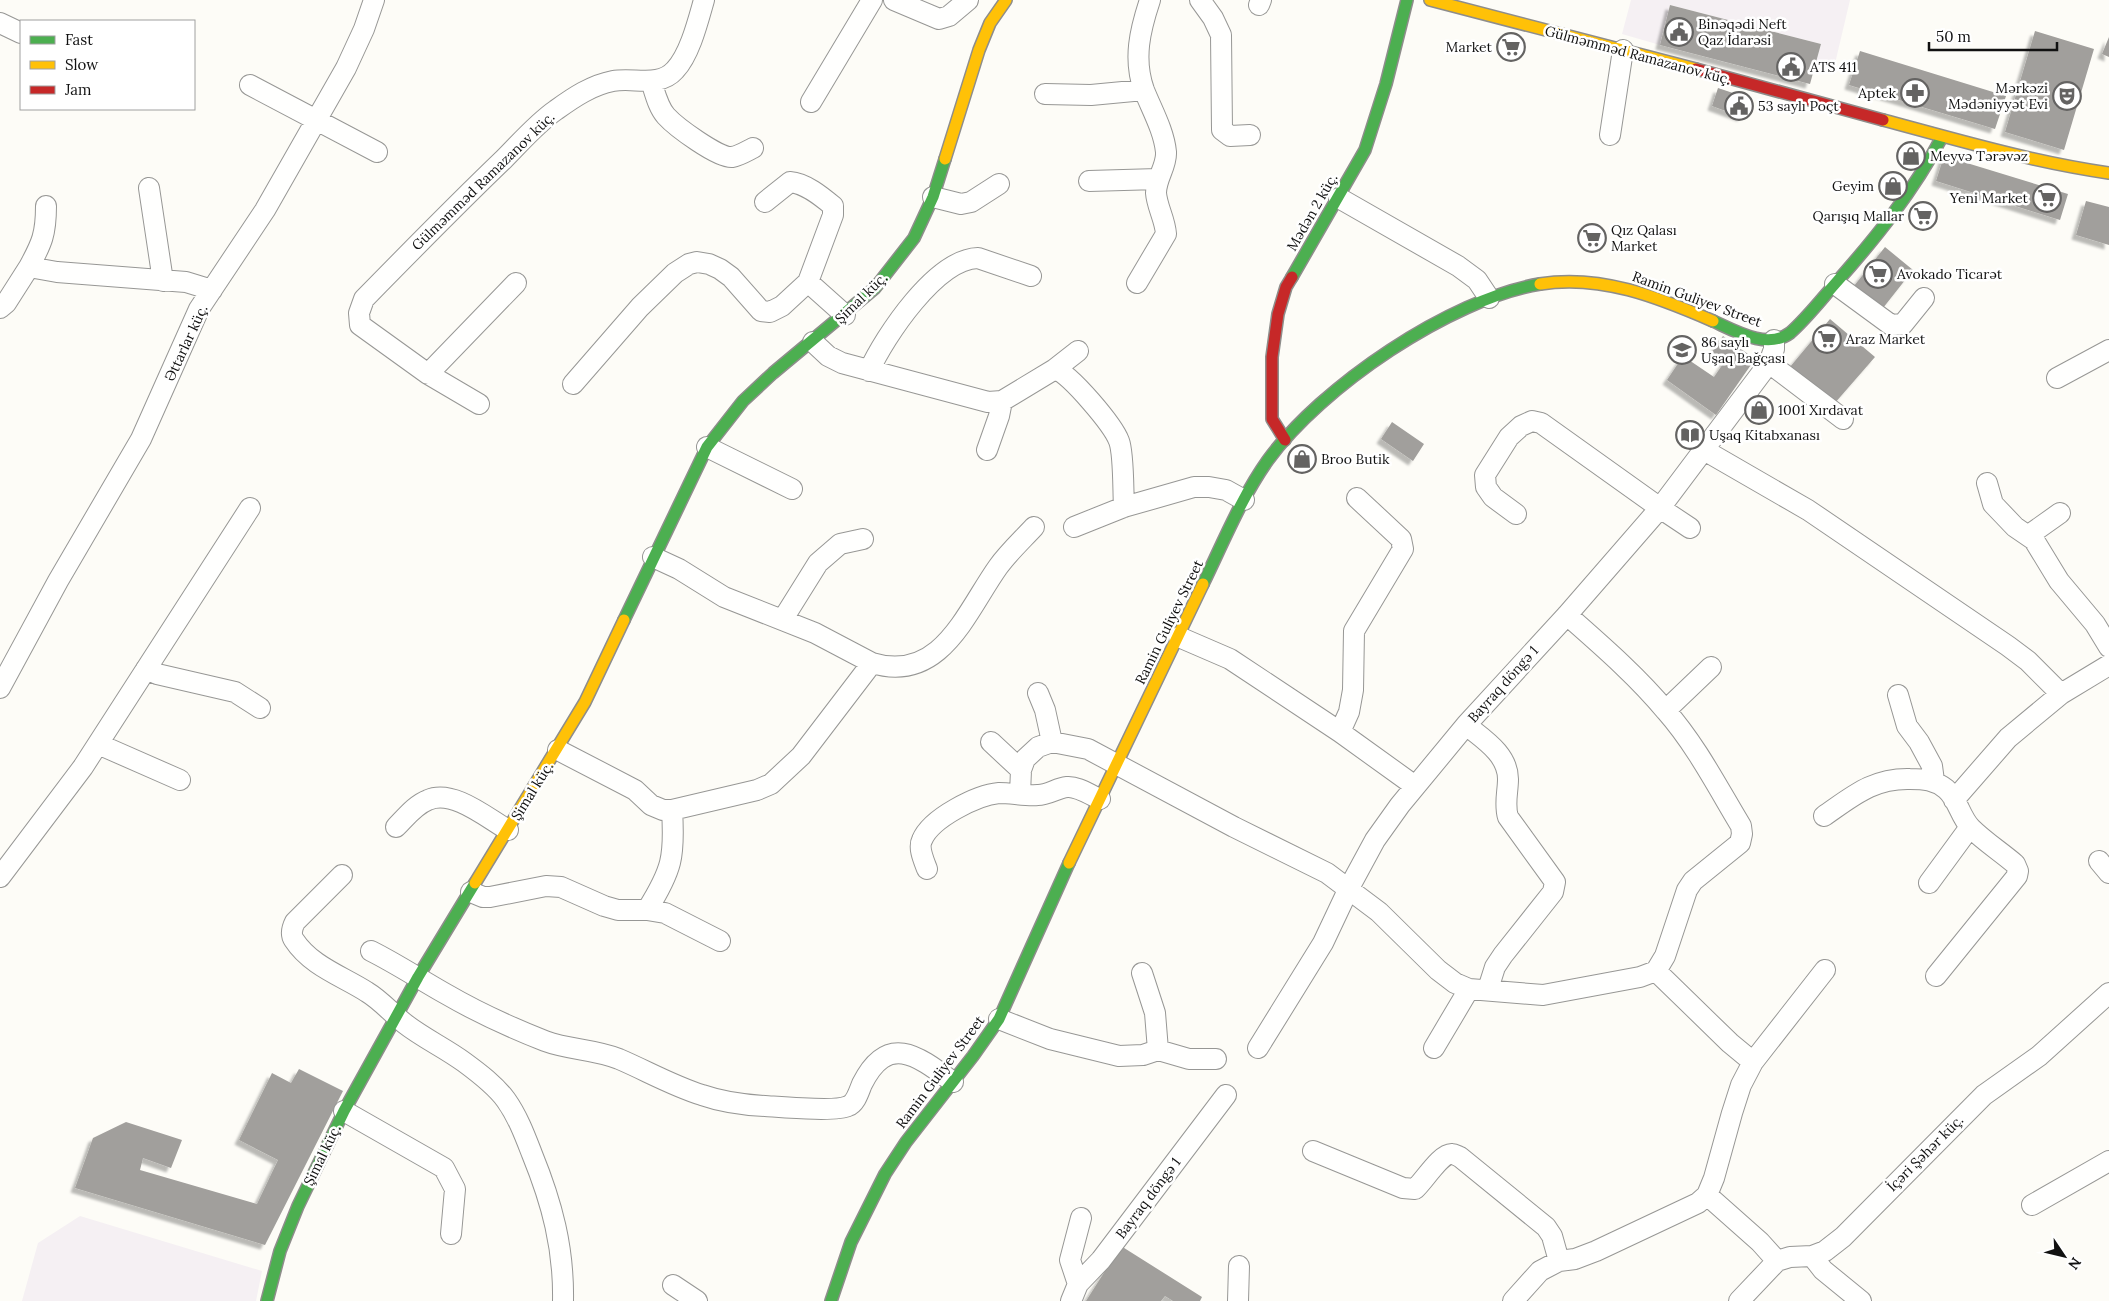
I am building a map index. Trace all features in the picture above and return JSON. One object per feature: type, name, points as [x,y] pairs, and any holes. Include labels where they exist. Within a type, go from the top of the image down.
[{"type":"street","name":"Əttarlar küç.","points":[[0,688],[62,573],[141,440],[199,309],[247,240],[317,122],[346,68],[364,29],[374,0]]},
{"type":"street","name":"Gülməmməd Ramazanov küç.","points":[[479,404],[428,374],[360,325],[359,313],[364,300],[462,199],[554,111],[598,85],[615,80],[651,81],[665,78],[675,70],[695,30],[704,0]]},
{"type":"street","points":[[811,102],[872,0]]},
{"type":"street","points":[[894,0],[939,20],[948,16],[968,0]]},
{"type":"street","name":"Şimal küç.","points":[[267,1301],[280,1251],[298,1206],[344,1111],[418,977],[558,750],[600,672],[653,557],[707,447],[744,401],[773,373],[874,288],[914,238],[933,197],[990,23],[1006,0]]},
{"type":"street","points":[[1138,283],[1166,234],[1165,225],[1158,207],[1156,192],[1158,179],[1166,160],[1166,151],[1154,112],[1144,90],[1137,58],[1144,18],[1150,0]]},
{"type":"street","points":[[1200,0],[1213,18],[1221,35],[1222,130],[1230,136],[1250,134]]},
{"type":"street","name":"Mədən 2 küç.","points":[[1285,440],[1272,419],[1272,357],[1278,314],[1286,287],[1365,150],[1386,84],[1407,0]]},
{"type":"street","name":"Gülməmməd Ramazanov küç.","points":[[1430,0],[1623,50],[1942,137],[2065,167],[2109,173]]},
{"type":"street","points":[[0,23],[20,33]]},
{"type":"street","points":[[1610,134],[1623,50]]},
{"type":"street","points":[[651,81],[659,105],[666,116],[713,152],[732,157],[753,148]]},
{"type":"street","points":[[250,84],[317,122],[377,152]]},
{"type":"street","points":[[1045,94],[1091,95],[1144,90]]},
{"type":"street","points":[[1774,340],[1793,330],[1835,284],[1890,218],[1919,178],[1942,137]]},
{"type":"street","points":[[1089,181],[1158,179]]},
{"type":"street","points":[[573,384],[640,307],[675,273],[689,264],[709,264],[720,269],[731,277],[761,311],[770,312],[782,306],[808,282],[833,215],[832,206],[825,199],[798,182],[790,182],[765,202]]},
{"type":"street","points":[[933,197],[961,204],[971,202],[999,184]]},
{"type":"street","points":[[149,188],[163,281]]},
{"type":"street","points":[[1339,198],[1458,266],[1477,280],[1488,298]]},
{"type":"street","points":[[0,308],[6,303],[29,267],[43,239],[46,227],[46,206]]},
{"type":"street","points":[[869,370],[879,350],[904,314],[944,272],[958,262],[970,258],[978,258],[1031,276]]},
{"type":"street","points":[[29,267],[57,272],[197,284],[212,290]]},
{"type":"street","name":"Ramin Guliyev Street","points":[[831,1301],[850,1242],[885,1174],[910,1136],[953,1082],[999,1019],[1018,980],[1051,901],[1244,500],[1260,472],[1285,440],[1325,403],[1376,361],[1432,326],[1488,298],[1532,286],[1557,281],[1625,288],[1676,305],[1755,337],[1774,340]]},
{"type":"street","points":[[808,282],[845,314]]},
{"type":"street","points":[[428,374],[516,283]]},
{"type":"street","points":[[1835,284],[1891,325],[1903,324],[1924,298]]},
{"type":"street","name":"Bayraq döngə 1","points":[[1258,1048],[1323,943],[1349,888],[1375,840],[1415,786],[1466,725],[1567,615],[1660,508],[1769,363],[1774,349],[1774,340]]},
{"type":"street","points":[[812,342],[828,356],[842,362],[988,402],[1002,401],[1055,369],[1078,351]]},
{"type":"street","points":[[2057,378],[2109,350]]},
{"type":"street","points":[[1769,363],[1842,419]]},
{"type":"street","points":[[1055,369],[1063,372],[1073,380],[1112,429],[1119,442],[1124,508]]},
{"type":"street","points":[[987,450],[999,416],[1002,401]]},
{"type":"street","points":[[1516,514],[1493,497],[1486,487],[1485,475],[1509,437],[1521,426],[1532,422],[1541,423],[1690,528]]},
{"type":"street","points":[[707,447],[792,489]]},
{"type":"street","points":[[1704,450],[1808,510],[2008,646],[2028,660],[2061,694]]},
{"type":"street","points":[[1987,483],[1993,504],[2015,527],[2029,535],[2040,548],[2059,581],[2095,624],[2109,647]]},
{"type":"street","points":[[1074,527],[1124,508],[1194,487],[1209,486],[1226,490],[1244,500]]},
{"type":"street","points":[[1340,732],[1349,712],[1352,690],[1354,631],[1403,549],[1401,538],[1357,498]]},
{"type":"street","points":[[0,877],[83,768],[250,508]]},
{"type":"street","points":[[2029,535],[2060,513]]},
{"type":"street","points":[[653,557],[684,572],[724,597],[783,619],[815,633],[872,663],[882,666],[920,663],[933,656],[950,638],[999,565],[1034,527]]},
{"type":"street","points":[[783,619],[807,577],[818,563],[840,544],[863,539]]},
{"type":"street","points":[[1020,794],[1021,770],[1026,760],[1038,747],[1052,742],[1088,749],[1211,815],[1327,873],[1349,888],[1400,931],[1438,970],[1455,983],[1479,989],[1542,995],[1640,978],[1656,972],[1665,956],[1687,890],[1692,881],[1740,843],[1741,826],[1686,736],[1666,710],[1603,646],[1567,615]]},
{"type":"street","points":[[1179,637],[1230,659],[1340,732],[1415,786]]},
{"type":"street","points":[[558,750],[635,790],[651,805],[663,810],[672,810],[757,790],[771,784],[801,756],[872,663]]},
{"type":"street","points":[[1954,800],[2008,738],[2061,694],[2109,665]]},
{"type":"street","points":[[1666,710],[1711,668]]},
{"type":"street","points":[[146,669],[163,676],[235,692],[260,708]]},
{"type":"street","points":[[1038,693],[1045,710],[1052,742]]},
{"type":"street","points":[[1898,695],[1907,726],[1919,742],[1932,766],[1934,781]]},
{"type":"street","points":[[1434,1048],[1553,892],[1555,882],[1508,817],[1505,807],[1508,777],[1505,763],[1494,748],[1466,725]]},
{"type":"street","points":[[991,742],[1021,770]]},
{"type":"street","points":[[98,744],[180,780]]},
{"type":"street","points":[[1824,816],[1860,790],[1879,782],[1904,778],[1934,781],[1948,790],[1961,815],[1970,827],[2016,864],[2017,876],[1936,976]]},
{"type":"street","points":[[927,869],[921,850],[921,841],[937,822],[956,809],[978,799],[998,793],[1039,796],[1068,787],[1075,788],[1100,799]]},
{"type":"street","points":[[396,827],[414,809],[427,800],[446,796],[457,800],[508,830]]},
{"type":"street","points":[[647,910],[662,885],[672,862],[674,840],[672,810]]},
{"type":"street","points":[[1929,883],[1970,827]]},
{"type":"street","points":[[342,875],[296,922],[292,929],[292,938],[316,962],[367,991],[386,1005],[396,1017],[487,1079],[505,1098],[517,1117],[539,1171],[556,1223],[563,1261],[563,1301]]},
{"type":"street","points":[[471,892],[483,897],[490,897],[546,886],[561,887],[604,906],[618,910],[647,910],[665,913],[720,941]]},
{"type":"street","points":[[370,951],[483,1014],[547,1041],[570,1048],[594,1050],[702,1096],[725,1101],[802,1108],[849,1106],[856,1098],[875,1063],[886,1056],[899,1053],[913,1055],[931,1065],[953,1082]]},
{"type":"street","points":[[1513,1301],[1540,1270],[1559,1261],[1574,1259],[1596,1251],[1698,1203],[1707,1195],[1714,1178],[1741,1085],[1754,1062],[1825,970]]},
{"type":"street","points":[[1656,972],[1730,1043],[1754,1062]]},
{"type":"street","points":[[1142,973],[1155,1012],[1158,1050]]},
{"type":"street","name":"İçəri Şəhər küç.","points":[[1777,1261],[1790,1257],[1812,1256],[1825,1251],[1842,1237],[1984,1095],[2039,1056],[2109,993]]},
{"type":"street","points":[[999,1019],[1050,1040],[1119,1056],[1143,1055],[1158,1050],[1189,1059],[1216,1059]]},
{"type":"street","name":"Bayraq döngə 1","points":[[1074,1293],[1226,1094]]},
{"type":"street","points":[[344,1111],[444,1168],[454,1189],[451,1234]]},
{"type":"street","points":[[1313,1151],[1403,1188],[1415,1189],[1423,1182],[1442,1157],[1452,1154],[1460,1157],[1546,1227],[1552,1236],[1559,1261]]},
{"type":"street","points":[[2032,1205],[2109,1161]]},
{"type":"street","points":[[1707,1195],[1760,1242],[1777,1261],[1739,1301]]},
{"type":"street","points":[[1074,1293],[1070,1260],[1081,1218]]},
{"type":"street","points":[[1812,1256],[1823,1270],[1861,1301]]},
{"type":"street","points":[[1238,1301],[1239,1266]]},
{"type":"street","points":[[673,1285],[697,1301]]},
{"type":"shaded area","points":[[1631,0],[1850,0],[1833,72],[1815,66],[1821,44],[1670,5],[1660,45],[1622,34]]},
{"type":"shaded area","points":[[80,1216],[262,1271],[256,1301],[22,1301],[38,1243]]},
{"type":"building","points":[[1670,5],[1821,44],[1810,84],[1660,45]]},
{"type":"building","points":[[2035,31],[2094,49],[2064,150],[2005,132]]},
{"type":"building","points":[[2109,37],[2109,57],[2102,54]]},
{"type":"building","points":[[1860,51],[2006,96],[1995,129],[1849,85]]},
{"type":"building","points":[[1718,88],[1748,98],[1742,117],[1712,106]]},
{"type":"building","points":[[1944,156],[2068,194],[2060,220],[1936,181]]},
{"type":"building","points":[[2086,201],[2109,207],[2109,245],[2076,235]]},
{"type":"building","points":[[1885,247],[1913,270],[1883,308],[1854,286]]},
{"type":"building","points":[[1830,319],[1875,357],[1834,404],[1790,367]]},
{"type":"building","points":[[1723,336],[1755,359],[1716,415],[1667,380],[1683,356],[1714,377],[1725,361],[1712,352]]},
{"type":"building","points":[[1392,422],[1424,444],[1413,461],[1381,439]]},
{"type":"building","points":[[299,1069],[343,1091],[265,1245],[75,1188],[93,1138],[126,1122],[182,1140],[171,1168],[143,1158],[140,1170],[257,1204],[278,1160],[239,1140],[272,1073],[291,1083]]},
{"type":"building","points":[[1121,1246],[1202,1297],[1200,1301],[1173,1301],[1165,1296],[1161,1301],[1086,1301]]},
{"type":"traffic: fast","points":[[1292,277],[1365,150],[1386,84],[1407,0]]},
{"type":"traffic: fast","points":[[1713,321],[1741,334],[1761,339],[1781,338],[1790,333],[1813,310],[1879,232],[1919,177],[1942,137]]},
{"type":"traffic: fast","points":[[624,620],[707,447],[743,401],[773,373],[875,288],[914,238],[933,197],[945,159]]},
{"type":"traffic: fast","points":[[1203,584],[1233,521],[1258,475],[1291,432],[1320,404],[1390,350],[1428,327],[1467,308],[1505,293],[1540,284]]},
{"type":"traffic: fast","points":[[831,1301],[851,1242],[885,1174],[906,1142],[973,1056],[999,1019],[1069,863]]},
{"type":"traffic: fast","points":[[267,1301],[280,1251],[298,1206],[344,1111],[418,977],[475,883]]},
{"type":"traffic: slow","points":[[945,159],[979,50],[990,23],[1006,0]]},
{"type":"traffic: slow","points":[[1430,0],[1696,69]]},
{"type":"traffic: slow","points":[[1883,120],[2023,157],[2109,173]]},
{"type":"traffic: slow","points":[[1540,284],[1585,282],[1607,285],[1650,296],[1713,321]]},
{"type":"traffic: slow","points":[[1069,863],[1203,584]]},
{"type":"traffic: slow","points":[[475,883],[585,702],[624,620]]},
{"type":"traffic: jam","points":[[1696,69],[1883,120]]},
{"type":"traffic: jam","points":[[1285,440],[1272,419],[1272,357],[1278,314],[1286,287],[1292,277]]},
{"type":"place","name":"Binəqədi Neft Qaz İdarəsi","points":[[1679,32]]},
{"type":"place","name":"Market","points":[[1511,47]]},
{"type":"place","name":"ATS 411","points":[[1791,67]]},
{"type":"place","name":"Aptek","points":[[1915,93]]},
{"type":"place","name":"Mərkəzi Mədəniyyət Evi","points":[[2067,96]]},
{"type":"place","name":"53 saylı Poçt","points":[[1739,106]]},
{"type":"place","name":"Meyvə Tərəvəz","points":[[1911,156]]},
{"type":"place","name":"Geyim","points":[[1893,186]]},
{"type":"place","name":"Yeni Market","points":[[2047,198]]},
{"type":"place","name":"Qarışıq Mallar","points":[[1923,216]]},
{"type":"place","name":"Qız Qalası Market","points":[[1592,238]]},
{"type":"place","name":"Avokado Ticarət","points":[[1878,274]]},
{"type":"place","name":"Araz Market","points":[[1827,339]]},
{"type":"place","name":"86 saylı Uşaq Bağçası","points":[[1682,350]]},
{"type":"place","name":"1001 Xırdavat","points":[[1759,410]]},
{"type":"place","name":"Uşaq Kitabxanası","points":[[1690,435]]},
{"type":"place","name":"Broo Butik","points":[[1302,459]]}]
